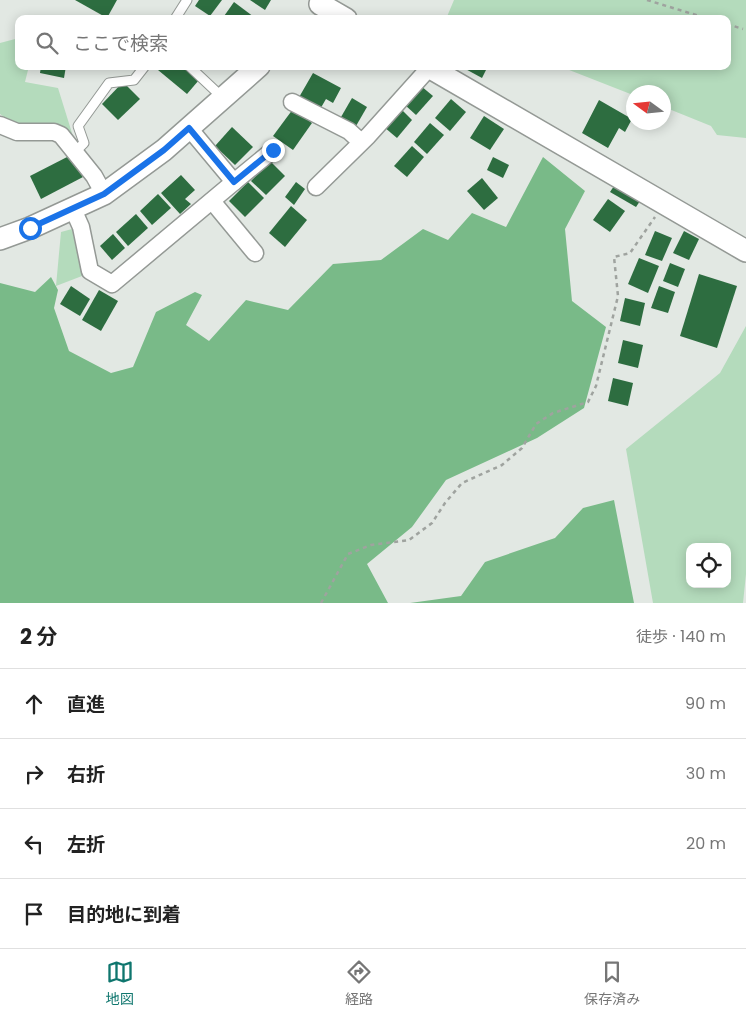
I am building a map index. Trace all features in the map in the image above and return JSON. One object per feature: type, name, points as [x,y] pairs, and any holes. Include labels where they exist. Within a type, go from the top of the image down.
[{"type":"street","points":[[316,6],[337,15]]},
{"type":"street","points":[[0,239],[104,194],[164,150],[254,70]]},
{"type":"street","points":[[316,187],[361,142],[425,70]]},
{"type":"street","points":[[433,70],[746,251]]},
{"type":"street","points":[[292,102],[349,132],[361,142]]},
{"type":"street","points":[[0,125],[17,132],[54,132],[61,135],[76,152],[104,194]]},
{"type":"street","points":[[189,128],[234,182]]},
{"type":"street","points":[[73,209],[81,227],[90,271],[112,284],[273,150]]},
{"type":"street","points":[[212,200],[255,253]]},
{"type":"lane","points":[[178,15],[187,0]]},
{"type":"lane","points":[[76,152],[84,143],[78,126],[109,83],[134,80],[142,70]]},
{"type":"lane","points":[[193,70],[223,98]]},
{"type":"path","points":[[647,0],[696,15]]},
{"type":"path","points":[[731,25],[743,29]]},
{"type":"path","points":[[320,603],[348,554],[371,545],[410,540],[432,523],[445,502],[462,483],[502,465],[522,448],[536,424],[553,413],[588,402],[596,386],[618,296],[614,257],[630,253],[665,204]]},
{"type":"green space","points":[[454,0],[746,0],[746,138],[717,135],[711,126],[671,110],[671,85],[626,85],[626,92],[569,70],[731,70],[731,15],[448,15]]},
{"type":"green space","points":[[15,39],[15,70],[28,70],[25,82],[58,88],[76,146],[14,124],[0,114],[0,43]]},
{"type":"green space","points":[[543,157],[585,191],[565,229],[572,301],[606,327],[584,408],[537,438],[446,480],[412,527],[367,564],[388,603],[0,603],[0,283],[35,292],[51,277],[58,290],[54,308],[69,351],[111,373],[133,367],[156,312],[195,292],[202,295],[186,325],[209,341],[246,300],[288,310],[333,264],[381,260],[423,229],[448,240],[472,213],[506,227]]},
{"type":"green space","points":[[72,229],[82,276],[56,286],[61,232]]},
{"type":"green space","points":[[746,326],[746,574],[743,603],[653,603],[626,449],[720,373]]},
{"type":"green space","points":[[614,500],[634,603],[410,603],[461,596],[485,562],[555,538],[583,508]]},
{"type":"building","points":[[75,0],[117,0],[109,15],[102,15]]},
{"type":"building","points":[[199,0],[222,0],[211,15],[195,6]]},
{"type":"building","points":[[250,0],[271,0],[265,10]]},
{"type":"building","points":[[234,2],[251,15],[225,15]]},
{"type":"building","points":[[40,70],[65,70],[64,78],[40,73]]},
{"type":"building","points":[[158,70],[187,70],[199,80],[187,94]]},
{"type":"building","points":[[467,70],[486,70],[482,78]]},
{"type":"building","points":[[313,73],[341,88],[333,103],[326,99],[319,111],[298,99]]},
{"type":"building","points":[[123,82],[140,99],[118,120],[102,104]]},
{"type":"building","points":[[421,86],[433,96],[416,115],[405,105]]},
{"type":"building","points":[[352,98],[367,107],[356,126],[341,117]]},
{"type":"building","points":[[451,99],[466,112],[450,131],[435,118]]},
{"type":"building","points":[[599,100],[626,116],[625,132],[619,128],[608,148],[582,133]]},
{"type":"building","points":[[293,109],[312,123],[293,150],[273,136]]},
{"type":"building","points":[[401,109],[412,120],[397,138],[384,127]]},
{"type":"building","points":[[484,116],[504,129],[490,150],[470,138]]},
{"type":"building","points":[[430,123],[444,135],[427,154],[414,142]]},
{"type":"building","points":[[232,127],[253,147],[235,165],[215,146]]},
{"type":"building","points":[[412,146],[424,157],[407,177],[394,166]]},
{"type":"building","points":[[71,155],[83,177],[41,199],[30,176]]},
{"type":"building","points":[[493,157],[509,165],[503,178],[487,170]]},
{"type":"building","points":[[270,161],[285,176],[266,195],[251,181]]},
{"type":"building","points":[[181,175],[195,190],[185,199],[191,204],[180,214],[161,193]]},
{"type":"building","points":[[482,178],[498,198],[484,210],[467,191]]},
{"type":"building","points":[[248,182],[264,198],[245,217],[229,201]]},
{"type":"building","points":[[296,182],[305,189],[294,205],[285,197]]},
{"type":"building","points":[[616,183],[642,198],[636,207],[610,192]]},
{"type":"building","points":[[158,194],[171,208],[152,225],[140,211]]},
{"type":"building","points":[[608,199],[625,211],[610,232],[593,220]]},
{"type":"building","points":[[291,206],[307,220],[285,247],[269,233]]},
{"type":"building","points":[[136,214],[148,228],[128,246],[116,232]]},
{"type":"building","points":[[655,231],[672,238],[662,261],[645,255]]},
{"type":"building","points":[[684,231],[699,239],[689,260],[673,253]]},
{"type":"building","points":[[113,234],[125,248],[112,260],[100,246]]},
{"type":"building","points":[[639,258],[659,266],[648,293],[628,284]]},
{"type":"building","points":[[670,263],[685,269],[678,287],[663,281]]},
{"type":"building","points":[[699,274],[737,286],[717,348],[680,336]]},
{"type":"building","points":[[71,286],[90,299],[80,316],[60,304]]},
{"type":"building","points":[[659,286],[675,292],[668,313],[651,308]]},
{"type":"building","points":[[99,290],[118,301],[101,331],[82,320]]},
{"type":"building","points":[[625,298],[645,303],[640,326],[620,321]]},
{"type":"building","points":[[623,340],[643,345],[638,368],[618,363]]},
{"type":"building","points":[[613,378],[633,383],[628,406],[608,401]]},
{"type":"route","points":[[30,228],[104,194],[164,150],[189,128],[234,182],[273,150]]}]
